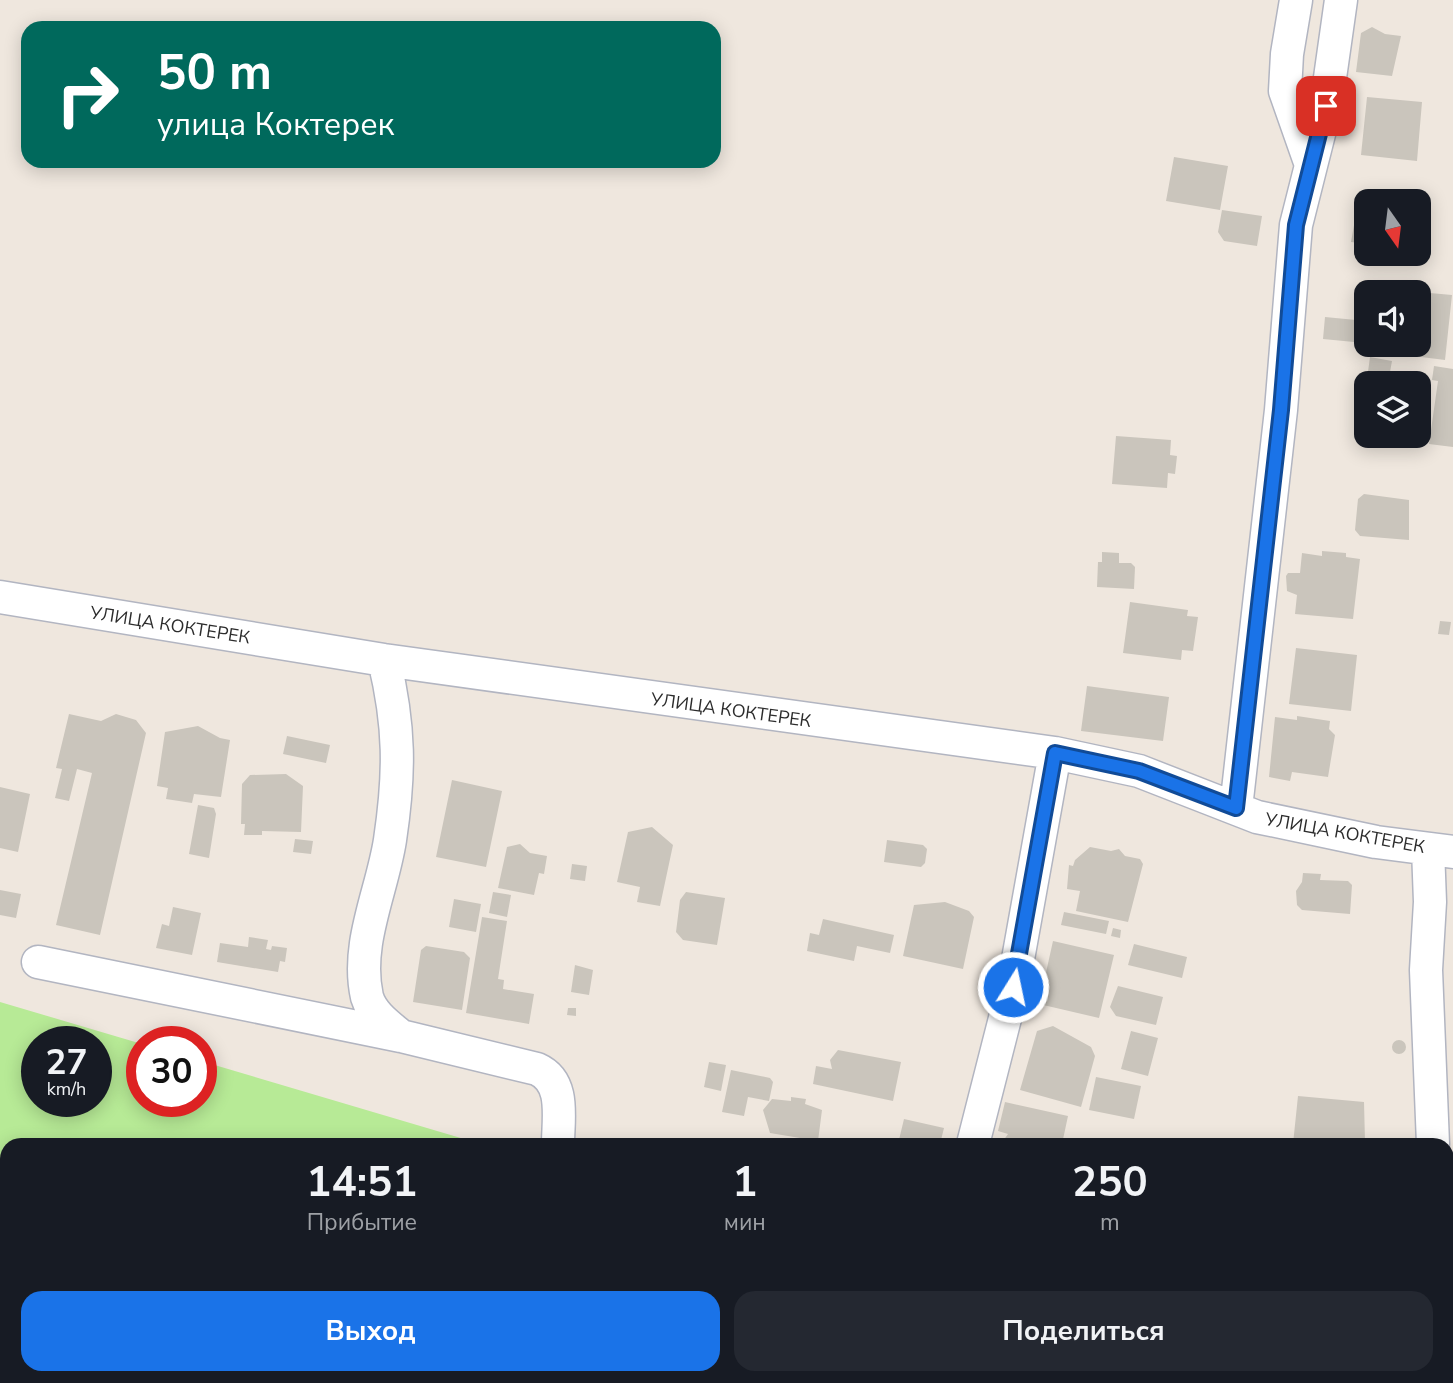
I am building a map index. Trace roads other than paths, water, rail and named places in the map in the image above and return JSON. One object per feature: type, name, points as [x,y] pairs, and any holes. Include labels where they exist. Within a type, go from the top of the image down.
[{"type":"street","points":[[1296,0],[1287,54],[1285,91],[1311,165]]},
{"type":"street","points":[[1236,808],[1281,410],[1296,225],[1326,106],[1341,0]]},
{"type":"street","name":"УЛИЦА КОКТЕРЕК","points":[[0,597],[384,660],[1055,753],[1139,771],[1280,823],[1440,850]]},
{"type":"street","points":[[384,660],[395,706],[399,755],[390,841],[362,957],[368,999],[378,1017],[401,1036]]},
{"type":"street","points":[[975,1138],[1013,987],[1055,753]]},
{"type":"street","points":[[1433,1138],[1426,970],[1430,902],[1440,850]]},
{"type":"street","points":[[38,962],[401,1036],[548,1074],[557,1085],[558,1138]]}]
